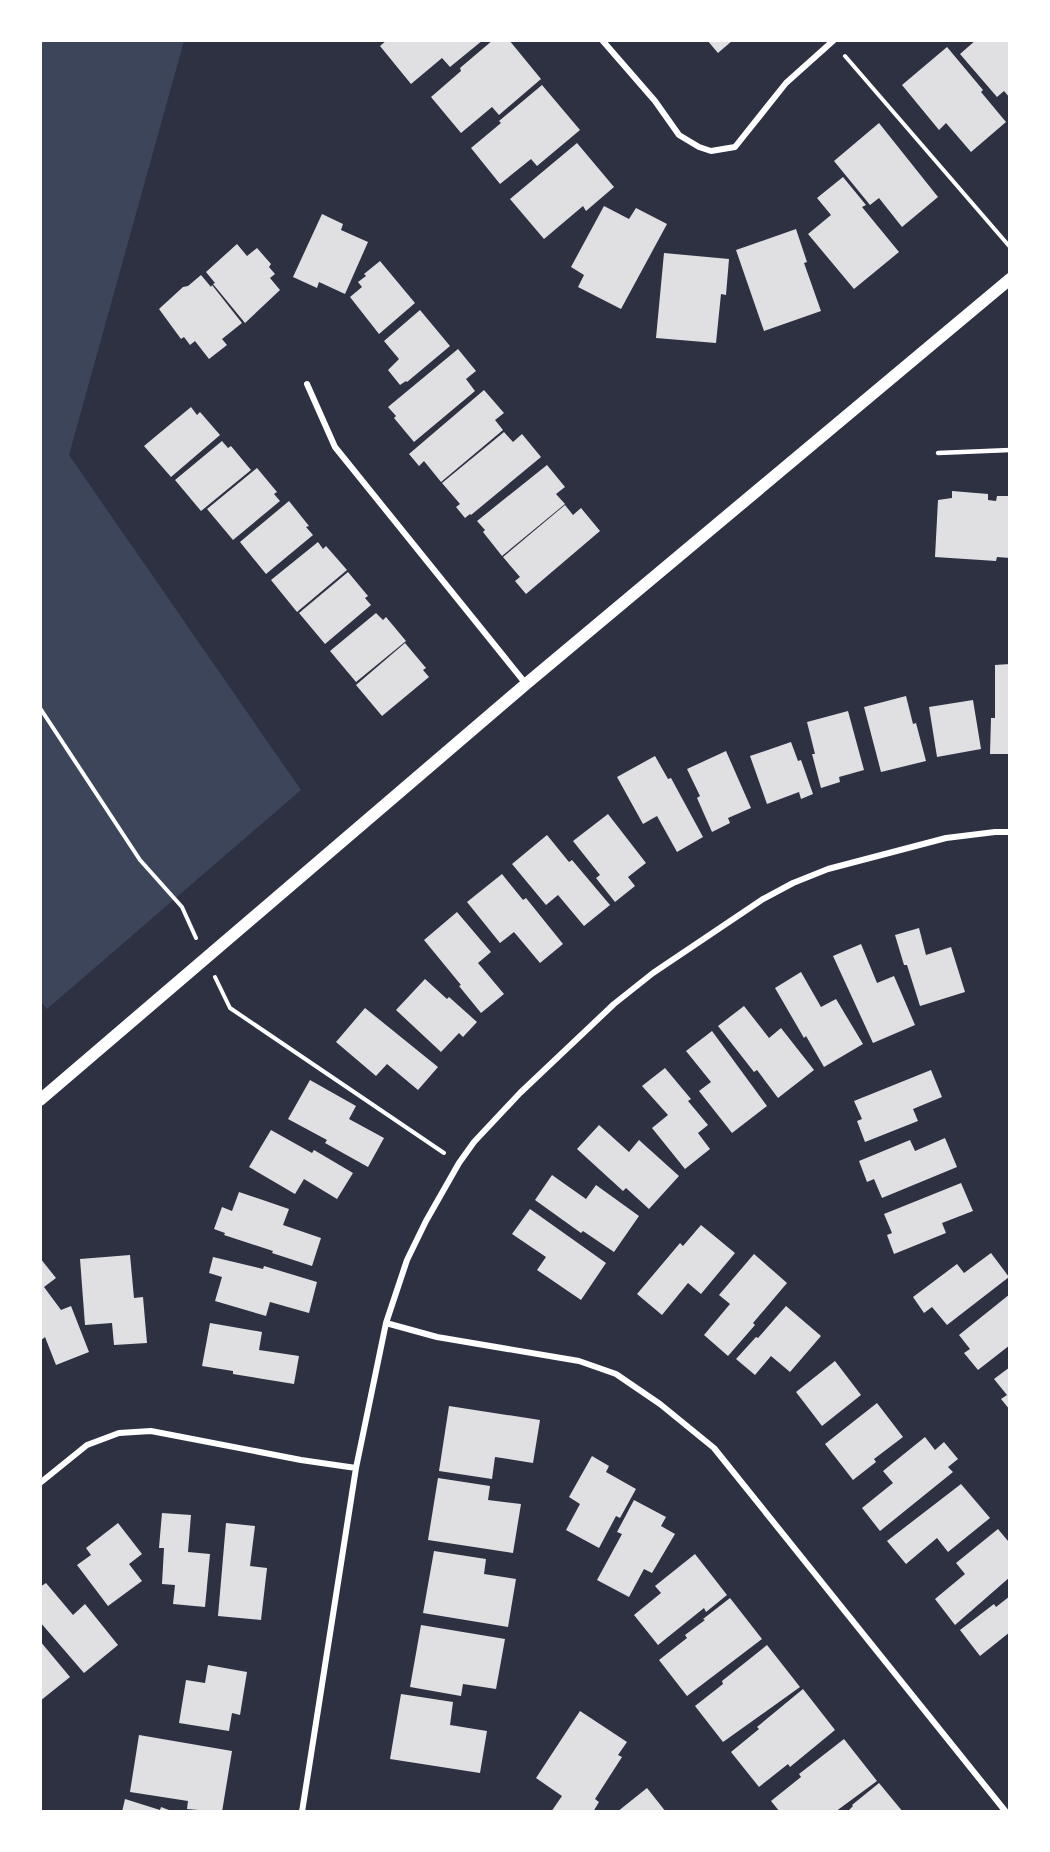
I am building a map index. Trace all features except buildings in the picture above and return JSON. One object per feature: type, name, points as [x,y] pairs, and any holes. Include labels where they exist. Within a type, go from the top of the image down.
[{"type":"main road","points":[[40,1100],[526,684],[1010,279]]},
{"type":"street","points":[[602,40],[655,101],[679,135],[711,151],[735,147],[786,83],[833,41]]},
{"type":"street","points":[[307,384],[335,447],[526,684]]},
{"type":"street","points":[[302,1812],[356,1468],[386,1323],[407,1260],[426,1221],[459,1163],[474,1142],[520,1093],[614,1005],[671,960],[763,899],[793,883],[828,869],[946,838],[1010,832]]},
{"type":"street","points":[[386,1323],[437,1337],[579,1361],[616,1374],[660,1404],[714,1448],[1006,1812]]},
{"type":"street","points":[[40,1483],[87,1445],[119,1433],[151,1431],[301,1460],[356,1468]]},
{"type":"lane","points":[[938,453],[1010,450]]},
{"type":"path","points":[[833,41],[1010,247]]},
{"type":"path","points":[[40,708],[140,860],[182,908],[230,1008],[459,1163]]},
{"type":"shaded area","points":[[40,41],[184,41],[69,455],[301,790],[47,1009],[40,1001]]}]
